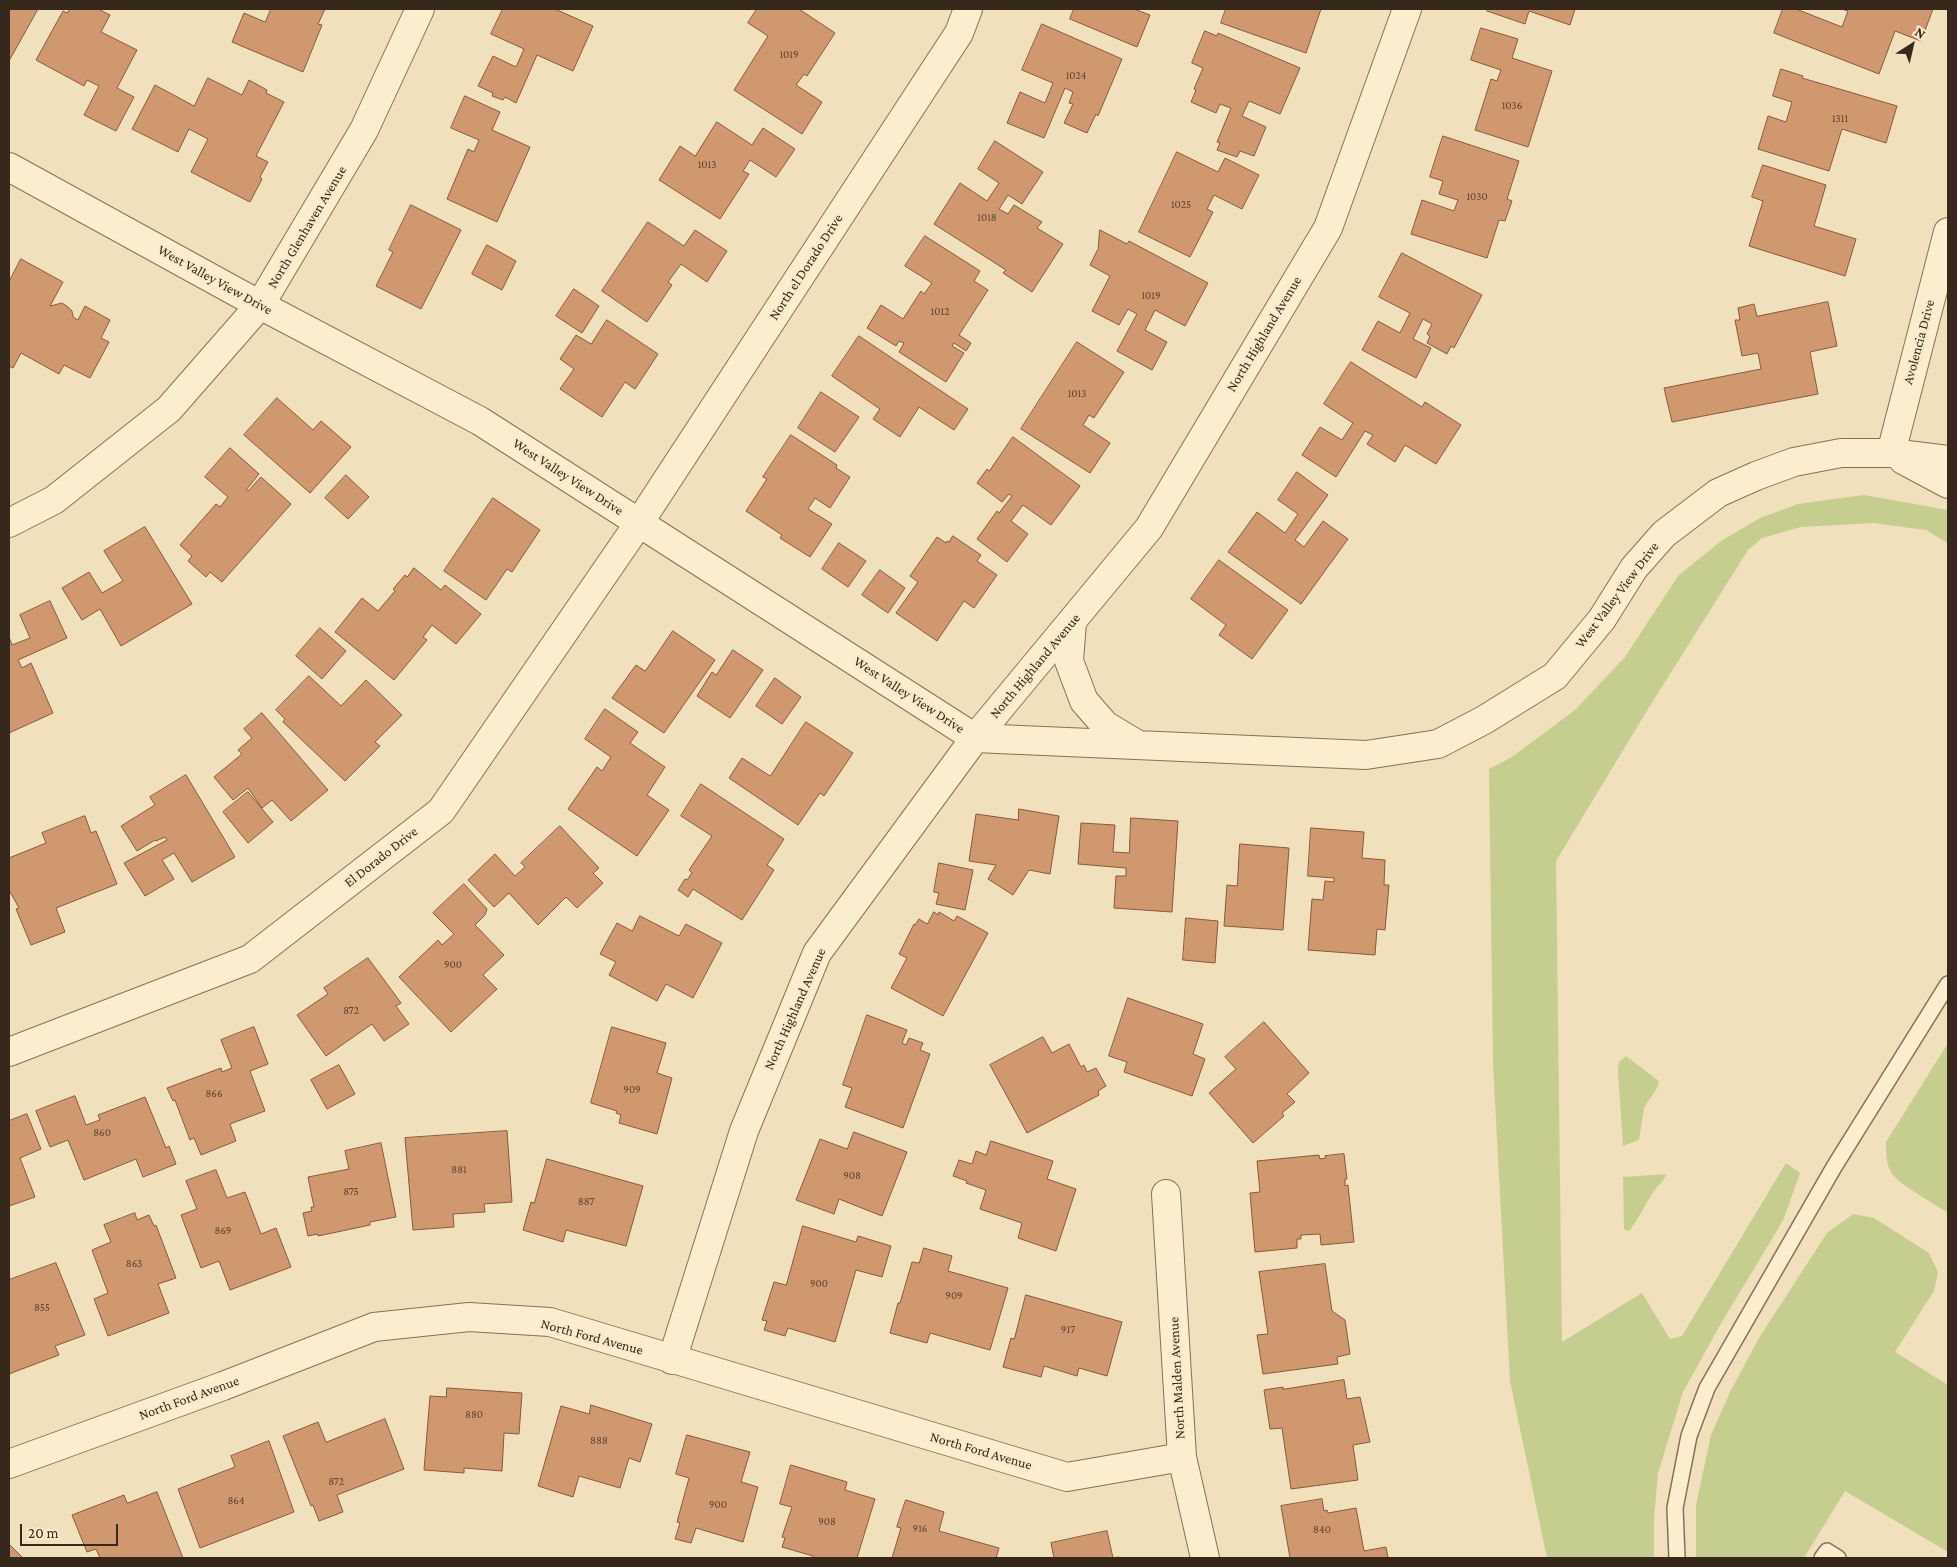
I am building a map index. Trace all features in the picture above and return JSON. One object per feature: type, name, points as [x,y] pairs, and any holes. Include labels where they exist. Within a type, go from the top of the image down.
[{"type":"street","name":"North Glenhaven Avenue","points":[[9,523],[54,500],[169,409],[260,305],[364,130],[420,9]]},
{"type":"street","name":"North el Dorado Drive","points":[[639,523],[959,33],[968,9]]},
{"type":"street","name":"North Highland Avenue","points":[[672,1360],[744,1131],[817,953],[975,738],[1150,528],[1328,228],[1407,9]]},
{"type":"street","name":"West Valley View Drive","points":[[9,167],[260,305],[480,421],[975,738],[1366,755],[1438,744],[1484,720],[1554,676],[1602,619],[1634,568],[1664,534],[1718,493],[1794,462],[1841,453],[1891,452],[1948,460]]},
{"type":"street","name":"Avolencia Drive","points":[[1891,452],[1948,232]]},
{"type":"street","points":[[1891,452],[1926,474],[1948,484]]},
{"type":"street","name":"El Dorado Drive","points":[[9,1052],[250,959],[442,811],[639,523]]},
{"type":"street","points":[[1072,622],[1069,660],[1084,701],[1105,725],[1138,744]]},
{"type":"street","name":"North Malden Avenue","points":[[1166,1194],[1182,1457],[1205,1558]]},
{"type":"street","name":"North Ford Avenue","points":[[9,1464],[223,1386],[374,1328],[469,1317],[550,1322],[1067,1477],[1182,1457]]},
{"type":"lane","points":[[1677,1558],[1675,1508],[1689,1436],[1707,1388],[1834,1167],[1948,984]]},
{"type":"lane","points":[[1822,1558],[1827,1551],[1838,1558]]},
{"type":"green space","points":[[1864,495],[1948,510],[1948,543],[1926,530],[1873,523],[1801,527],[1762,538],[1748,550],[1648,709],[1556,861],[1562,1342],[1642,1293],[1670,1339],[1682,1336],[1786,1163],[1800,1173],[1784,1218],[1723,1320],[1683,1392],[1658,1473],[1654,1518],[1654,1558],[1547,1558],[1510,1381],[1493,1064],[1489,769],[1512,757],[1575,710],[1625,657],[1678,576],[1721,541],[1760,518],[1798,504]]},
{"type":"green space","points":[[1948,1043],[1948,1213],[1895,1177],[1888,1165],[1886,1142]]},
{"type":"green space","points":[[1626,1056],[1659,1081],[1658,1086],[1644,1108],[1639,1140],[1623,1146],[1618,1071],[1619,1062]]},
{"type":"green space","points":[[1666,1174],[1633,1226],[1629,1231],[1624,1229],[1623,1177]]},
{"type":"green space","points":[[1853,1214],[1874,1218],[1929,1253],[1938,1272],[1934,1291],[1895,1352],[1948,1385],[1948,1552],[1845,1491],[1804,1558],[1696,1558],[1696,1505],[1711,1435],[1730,1392],[1759,1338],[1827,1233]]},
{"type":"building","points":[[9,9],[38,9],[9,61]]},
{"type":"building","points":[[70,9],[98,9],[110,15],[101,32],[137,50],[117,88],[134,97],[116,131],[84,115],[99,86],[87,80],[84,86],[36,60],[63,11],[67,13]]},
{"type":"building","points":[[271,9],[325,9],[318,24],[322,25],[303,72],[232,42],[244,13],[265,22]]},
{"type":"building","points":[[503,9],[555,9],[593,26],[573,71],[537,55],[516,103],[505,97],[503,100],[492,96],[493,93],[478,86],[493,56],[516,67],[524,49],[491,34]]},
{"type":"building","points":[[757,9],[799,9],[835,33],[807,76],[804,74],[796,85],[822,102],[802,134],[734,90],[768,36],[748,23]]},
{"type":"building","points":[[1074,9],[1134,9],[1150,15],[1137,47],[1070,19]]},
{"type":"building","points":[[1226,9],[1321,9],[1306,53],[1221,23]]},
{"type":"building","points":[[1488,9],[1575,9],[1570,25],[1529,11],[1525,24],[1487,11]]},
{"type":"building","points":[[1783,9],[1796,9],[1842,27],[1848,11],[1841,9],[1933,9],[1921,41],[1895,31],[1879,74],[1774,33]]},
{"type":"building","points":[[1042,24],[1122,59],[1098,116],[1096,114],[1087,133],[1064,123],[1073,104],[1069,103],[1073,92],[1065,88],[1044,138],[1007,123],[1020,92],[1045,103],[1053,83],[1022,70]]},
{"type":"building","points":[[1481,28],[1518,39],[1512,58],[1552,71],[1528,147],[1475,130],[1491,79],[1497,81],[1501,70],[1471,60]]},
{"type":"building","points":[[1205,31],[1217,36],[1218,33],[1300,68],[1280,114],[1249,101],[1242,116],[1266,127],[1254,156],[1240,151],[1237,157],[1217,150],[1220,143],[1217,142],[1231,108],[1220,104],[1216,113],[1191,102],[1203,68],[1192,63]]},
{"type":"building","points":[[1781,69],[1803,76],[1802,78],[1897,106],[1886,143],[1842,129],[1829,171],[1758,149],[1768,116],[1786,122],[1792,102],[1773,96]]},
{"type":"building","points":[[208,78],[242,95],[249,80],[267,90],[266,93],[284,102],[256,156],[268,162],[260,177],[262,179],[250,202],[191,172],[208,139],[189,129],[178,152],[132,129],[155,85],[194,106]]},
{"type":"building","points":[[465,96],[500,112],[492,130],[530,147],[497,222],[447,199],[468,149],[474,152],[479,140],[451,128]]},
{"type":"building","points":[[717,122],[752,145],[763,128],[795,149],[776,177],[750,160],[743,171],[749,174],[720,219],[659,180],[680,146],[695,156]]},
{"type":"building","points":[[1443,136],[1519,161],[1507,199],[1512,201],[1505,221],[1499,220],[1487,258],[1411,234],[1422,200],[1454,211],[1458,200],[1439,194],[1443,181],[1430,177]]},
{"type":"building","points":[[995,141],[1043,172],[1022,204],[1008,195],[999,209],[1008,214],[1014,205],[1042,222],[1037,228],[1063,244],[1032,292],[1003,273],[1006,270],[934,224],[960,183],[987,201],[999,183],[978,169]]},
{"type":"building","points":[[1177,152],[1218,172],[1225,158],[1259,175],[1242,209],[1214,195],[1207,209],[1213,212],[1190,257],[1139,232]]},
{"type":"building","points":[[1763,165],[1826,185],[1814,226],[1856,239],[1845,276],[1749,246],[1763,201],[1752,197]]},
{"type":"building","points":[[411,205],[461,230],[421,309],[376,286],[393,252],[389,250]]},
{"type":"building","points":[[648,222],[684,246],[695,230],[727,251],[707,282],[681,264],[668,282],[672,285],[647,322],[602,291]]},
{"type":"building","points":[[1100,230],[1127,244],[1129,241],[1208,283],[1185,326],[1155,310],[1145,330],[1167,342],[1152,370],[1117,351],[1137,314],[1128,309],[1119,325],[1092,311],[1110,276],[1090,265],[1098,249]]},
{"type":"building","points":[[925,236],[980,271],[974,281],[988,290],[959,335],[971,343],[966,351],[954,343],[952,346],[964,353],[946,382],[899,352],[904,343],[899,341],[896,346],[867,328],[881,305],[903,319],[921,291],[924,294],[932,283],[905,266]]},
{"type":"building","points":[[487,245],[516,261],[502,290],[472,274]]},
{"type":"building","points":[[1402,253],[1482,295],[1454,348],[1451,346],[1447,354],[1427,343],[1430,336],[1427,334],[1432,324],[1423,319],[1413,339],[1431,348],[1416,378],[1362,350],[1378,321],[1400,333],[1410,313],[1379,297]]},
{"type":"building","points":[[21,259],[63,282],[50,306],[62,303],[72,311],[73,317],[78,320],[85,306],[110,320],[101,338],[109,342],[90,378],[64,365],[59,374],[21,353],[13,368],[9,366],[9,282]]},
{"type":"building","points":[[574,289],[599,306],[582,333],[556,316]]},
{"type":"building","points":[[1828,302],[1837,346],[1810,352],[1818,394],[1672,422],[1664,388],[1761,369],[1758,353],[1742,356],[1735,320],[1740,320],[1738,308],[1754,304],[1757,316]]},
{"type":"building","points":[[607,320],[658,354],[635,389],[625,382],[602,417],[560,389],[574,369],[560,359],[576,335],[591,344]]},
{"type":"building","points":[[859,336],[968,409],[954,430],[919,407],[900,437],[873,419],[880,409],[832,376]]},
{"type":"building","points":[[1077,342],[1124,372],[1094,418],[1089,415],[1083,425],[1110,443],[1090,473],[1021,429]]},
{"type":"building","points":[[1351,362],[1422,407],[1425,402],[1461,425],[1436,464],[1405,445],[1395,462],[1367,444],[1373,435],[1365,431],[1336,477],[1302,455],[1320,427],[1342,440],[1353,423],[1324,404]]},
{"type":"building","points":[[821,392],[859,417],[835,452],[798,428]]},
{"type":"building","points":[[277,398],[313,430],[321,421],[351,447],[310,493],[244,435]]},
{"type":"building","points":[[791,435],[837,465],[836,468],[850,477],[830,508],[815,498],[808,509],[832,524],[810,557],[780,538],[782,535],[746,511],[767,479],[763,477]]},
{"type":"building","points":[[1013,437],[1080,486],[1051,525],[1023,505],[1011,521],[1028,534],[1007,562],[977,539],[997,511],[999,513],[1012,496],[1009,494],[1002,502],[977,483],[987,469],[989,471]]},
{"type":"building","points":[[230,448],[259,474],[246,490],[248,491],[261,477],[291,504],[222,582],[210,572],[206,577],[188,561],[192,556],[180,545],[216,504],[220,507],[228,497],[205,477]]},
{"type":"building","points":[[1297,472],[1328,495],[1295,540],[1304,547],[1323,521],[1348,539],[1301,604],[1228,552],[1257,512],[1285,533],[1298,514],[1278,500]]},
{"type":"building","points":[[346,475],[369,497],[348,519],[325,498]]},
{"type":"building","points":[[493,498],[540,530],[512,572],[507,569],[486,600],[444,571]]},
{"type":"building","points":[[145,527],[192,604],[121,646],[100,609],[82,620],[62,588],[89,572],[102,593],[123,581],[104,551]]},
{"type":"building","points":[[953,536],[981,555],[977,561],[997,575],[974,608],[964,601],[937,641],[896,613],[918,582],[910,576],[937,537],[946,543]]},
{"type":"building","points":[[839,543],[866,561],[848,587],[822,569]]},
{"type":"building","points":[[1219,560],[1288,610],[1252,659],[1219,635],[1226,625],[1191,599]]},
{"type":"building","points":[[414,568],[441,590],[445,585],[481,614],[456,644],[432,625],[423,637],[427,640],[394,680],[335,632],[362,598],[378,611],[395,591],[393,589]]},
{"type":"building","points":[[880,570],[905,588],[888,613],[862,595]]},
{"type":"building","points":[[50,601],[67,638],[18,660],[22,668],[31,663],[53,713],[9,733],[9,637],[12,645],[30,638],[20,615]]},
{"type":"building","points":[[320,628],[346,651],[322,679],[296,656]]},
{"type":"building","points":[[673,631],[715,660],[664,733],[612,698],[636,665],[645,671]]},
{"type":"building","points":[[733,650],[763,670],[730,718],[697,696],[712,672],[716,675]]},
{"type":"building","points":[[309,676],[341,706],[366,680],[402,715],[375,742],[380,746],[345,781],[283,722],[285,719],[276,710]]},
{"type":"building","points":[[775,678],[801,697],[782,724],[756,706]]},
{"type":"building","points":[[605,709],[638,732],[630,743],[665,767],[647,795],[669,810],[637,856],[568,809],[597,767],[602,771],[611,757],[585,739]]},
{"type":"building","points":[[262,713],[328,790],[291,821],[272,800],[262,808],[248,788],[233,800],[214,777],[242,754],[238,750],[252,738],[244,729]]},
{"type":"building","points":[[806,722],[853,753],[824,796],[820,793],[798,825],[729,778],[742,758],[770,776]]},
{"type":"building","points":[[186,775],[235,857],[192,882],[174,853],[162,860],[174,879],[145,896],[124,863],[167,840],[165,837],[155,840],[137,851],[121,826],[155,805],[150,797]]},
{"type":"building","points":[[701,784],[784,839],[767,865],[774,870],[742,920],[693,889],[688,897],[678,890],[685,879],[687,880],[692,873],[689,870],[712,836],[681,816]]},
{"type":"building","points":[[248,792],[273,822],[248,843],[223,812]]},
{"type":"building","points":[[1019,809],[1059,816],[1050,874],[1029,870],[1013,895],[988,879],[996,865],[969,861],[976,814],[1018,820]]},
{"type":"building","points":[[85,816],[91,833],[96,831],[117,884],[56,908],[65,932],[31,945],[16,909],[19,908],[9,890],[9,858],[46,843],[42,833]]},
{"type":"building","points":[[1131,818],[1178,821],[1172,912],[1114,908],[1116,876],[1126,876],[1126,868],[1078,864],[1081,823],[1115,825],[1113,852],[1129,853]]},
{"type":"building","points":[[560,826],[599,868],[593,873],[603,883],[577,908],[566,897],[538,925],[509,893],[494,907],[468,880],[495,854],[515,876],[525,867],[521,863]]},
{"type":"building","points":[[1311,828],[1364,832],[1362,858],[1385,860],[1384,885],[1389,885],[1385,930],[1377,929],[1375,955],[1308,950],[1312,899],[1323,900],[1325,881],[1334,882],[1334,878],[1308,876]]},
{"type":"building","points":[[1240,844],[1289,848],[1283,930],[1224,926],[1227,885],[1237,886]]},
{"type":"building","points":[[939,863],[973,870],[965,910],[936,904],[939,893],[934,892]]},
{"type":"building","points":[[464,884],[487,909],[485,915],[475,925],[504,955],[483,975],[497,989],[451,1032],[399,977],[438,940],[442,945],[454,934],[433,913]]},
{"type":"building","points":[[934,912],[938,915],[939,912],[954,921],[957,916],[988,933],[943,1016],[891,988],[907,958],[899,954],[914,924],[919,919],[927,924]]},
{"type":"building","points":[[640,916],[679,936],[686,924],[722,943],[693,998],[666,984],[657,1001],[609,975],[616,962],[600,954],[617,923],[632,931]]},
{"type":"building","points":[[1186,918],[1218,921],[1215,963],[1183,960]]},
{"type":"building","points":[[368,958],[401,1003],[396,1006],[409,1024],[384,1041],[372,1024],[326,1056],[297,1015],[328,994],[324,988]]},
{"type":"building","points":[[1128,998],[1203,1024],[1193,1054],[1205,1059],[1192,1096],[1124,1072],[1127,1062],[1109,1056]]},
{"type":"building","points":[[867,1015],[907,1030],[902,1043],[906,1045],[909,1038],[923,1043],[920,1050],[930,1054],[903,1128],[845,1107],[852,1088],[843,1085]]},
{"type":"building","points":[[1264,1022],[1309,1073],[1287,1094],[1295,1102],[1282,1113],[1284,1116],[1253,1143],[1209,1093],[1236,1069],[1225,1057]]},
{"type":"building","points":[[254,1027],[268,1064],[250,1071],[265,1111],[230,1124],[236,1141],[201,1155],[194,1138],[190,1140],[175,1100],[173,1101],[167,1088],[221,1068],[222,1072],[232,1068],[221,1040]]},
{"type":"building","points":[[612,1027],[666,1043],[657,1073],[672,1078],[657,1134],[619,1123],[621,1115],[616,1113],[617,1111],[591,1103]]},
{"type":"building","points":[[1043,1037],[1052,1053],[1069,1044],[1081,1067],[1084,1065],[1087,1072],[1096,1068],[1106,1086],[1098,1091],[1099,1095],[1027,1133],[990,1065]]},
{"type":"building","points":[[339,1065],[355,1094],[327,1109],[311,1080]]},
{"type":"building","points":[[75,1096],[86,1125],[100,1120],[98,1115],[145,1097],[166,1148],[169,1146],[176,1164],[143,1177],[136,1159],[84,1180],[68,1140],[50,1147],[36,1111]]},
{"type":"building","points":[[27,1114],[41,1149],[20,1158],[35,1197],[9,1206],[9,1121]]},
{"type":"building","points":[[507,1131],[512,1202],[484,1204],[485,1212],[453,1214],[454,1227],[413,1230],[405,1138]]},
{"type":"building","points":[[854,1132],[907,1152],[882,1216],[839,1199],[834,1214],[796,1200],[820,1139],[847,1149]]},
{"type":"building","points":[[991,1141],[1053,1161],[1047,1179],[1076,1189],[1056,1251],[1018,1238],[1022,1223],[980,1209],[986,1190],[953,1176],[959,1160],[972,1164],[976,1151],[986,1155]]},
{"type":"building","points":[[381,1143],[396,1217],[370,1222],[370,1225],[318,1236],[318,1234],[308,1236],[303,1213],[312,1211],[311,1207],[314,1207],[308,1177],[349,1169],[345,1151]]},
{"type":"building","points":[[1344,1154],[1347,1179],[1345,1179],[1345,1186],[1348,1185],[1354,1242],[1321,1245],[1320,1234],[1301,1235],[1301,1239],[1297,1239],[1297,1248],[1255,1252],[1250,1193],[1260,1192],[1257,1161],[1319,1155],[1320,1159],[1326,1158],[1325,1156]]},
{"type":"building","points":[[547,1159],[643,1186],[626,1246],[566,1230],[563,1242],[523,1230],[531,1202],[534,1203]]},
{"type":"building","points":[[216,1170],[227,1198],[245,1192],[261,1234],[276,1228],[291,1267],[230,1290],[219,1261],[201,1268],[181,1215],[197,1209],[186,1181]]},
{"type":"building","points":[[135,1213],[137,1220],[149,1215],[154,1226],[156,1225],[176,1278],[158,1284],[169,1313],[108,1336],[94,1299],[108,1293],[92,1250],[111,1242],[104,1225]]},
{"type":"building","points":[[803,1226],[856,1242],[858,1236],[891,1246],[882,1277],[856,1270],[835,1342],[788,1328],[785,1336],[764,1330],[767,1321],[762,1320],[774,1282],[786,1285]]},
{"type":"building","points":[[924,1248],[952,1256],[948,1271],[1008,1288],[990,1350],[930,1333],[927,1343],[890,1333],[912,1262],[919,1263]]},
{"type":"building","points":[[56,1263],[85,1335],[55,1346],[59,1355],[9,1374],[9,1280]]},
{"type":"building","points":[[1325,1264],[1332,1311],[1345,1320],[1350,1354],[1337,1357],[1338,1364],[1263,1374],[1257,1335],[1268,1334],[1259,1272]]},
{"type":"building","points":[[1026,1295],[1122,1322],[1107,1376],[1079,1368],[1077,1376],[1044,1366],[1041,1377],[1003,1367],[1011,1338],[1014,1339]]},
{"type":"building","points":[[1344,1380],[1347,1399],[1360,1397],[1370,1442],[1353,1445],[1358,1480],[1291,1489],[1282,1428],[1270,1429],[1264,1390]]},
{"type":"building","points":[[447,1388],[522,1393],[519,1434],[504,1433],[502,1471],[464,1468],[464,1473],[424,1470],[430,1396],[446,1397]]},
{"type":"building","points":[[591,1405],[652,1424],[640,1462],[629,1458],[620,1488],[579,1476],[573,1497],[538,1486],[561,1406],[589,1414]]},
{"type":"building","points":[[385,1419],[404,1469],[337,1495],[343,1512],[319,1521],[313,1505],[311,1506],[283,1436],[318,1422],[326,1442]]},
{"type":"building","points":[[687,1435],[750,1452],[741,1482],[758,1487],[743,1542],[696,1528],[691,1543],[675,1539],[680,1523],[677,1522],[689,1478],[676,1474]]},
{"type":"building","points":[[269,1441],[294,1512],[200,1548],[178,1489],[235,1467],[231,1456]]},
{"type":"building","points":[[791,1465],[847,1482],[845,1490],[875,1499],[857,1558],[813,1558],[813,1556],[782,1547],[785,1538],[782,1537],[792,1507],[780,1504]]},
{"type":"building","points":[[157,1492],[183,1558],[100,1558],[96,1549],[87,1552],[72,1515],[124,1495],[127,1503]]},
{"type":"building","points":[[1322,1499],[1324,1511],[1327,1510],[1328,1513],[1356,1508],[1364,1551],[1386,1547],[1388,1558],[1290,1558],[1281,1506]]},
{"type":"building","points":[[906,1500],[944,1512],[939,1531],[999,1548],[996,1558],[892,1558],[901,1528],[897,1527]]},
{"type":"building","points":[[1107,1531],[1113,1558],[1054,1558],[1051,1543]]},
{"type":"building","points":[[9,1544],[23,1558],[9,1558]]}]
